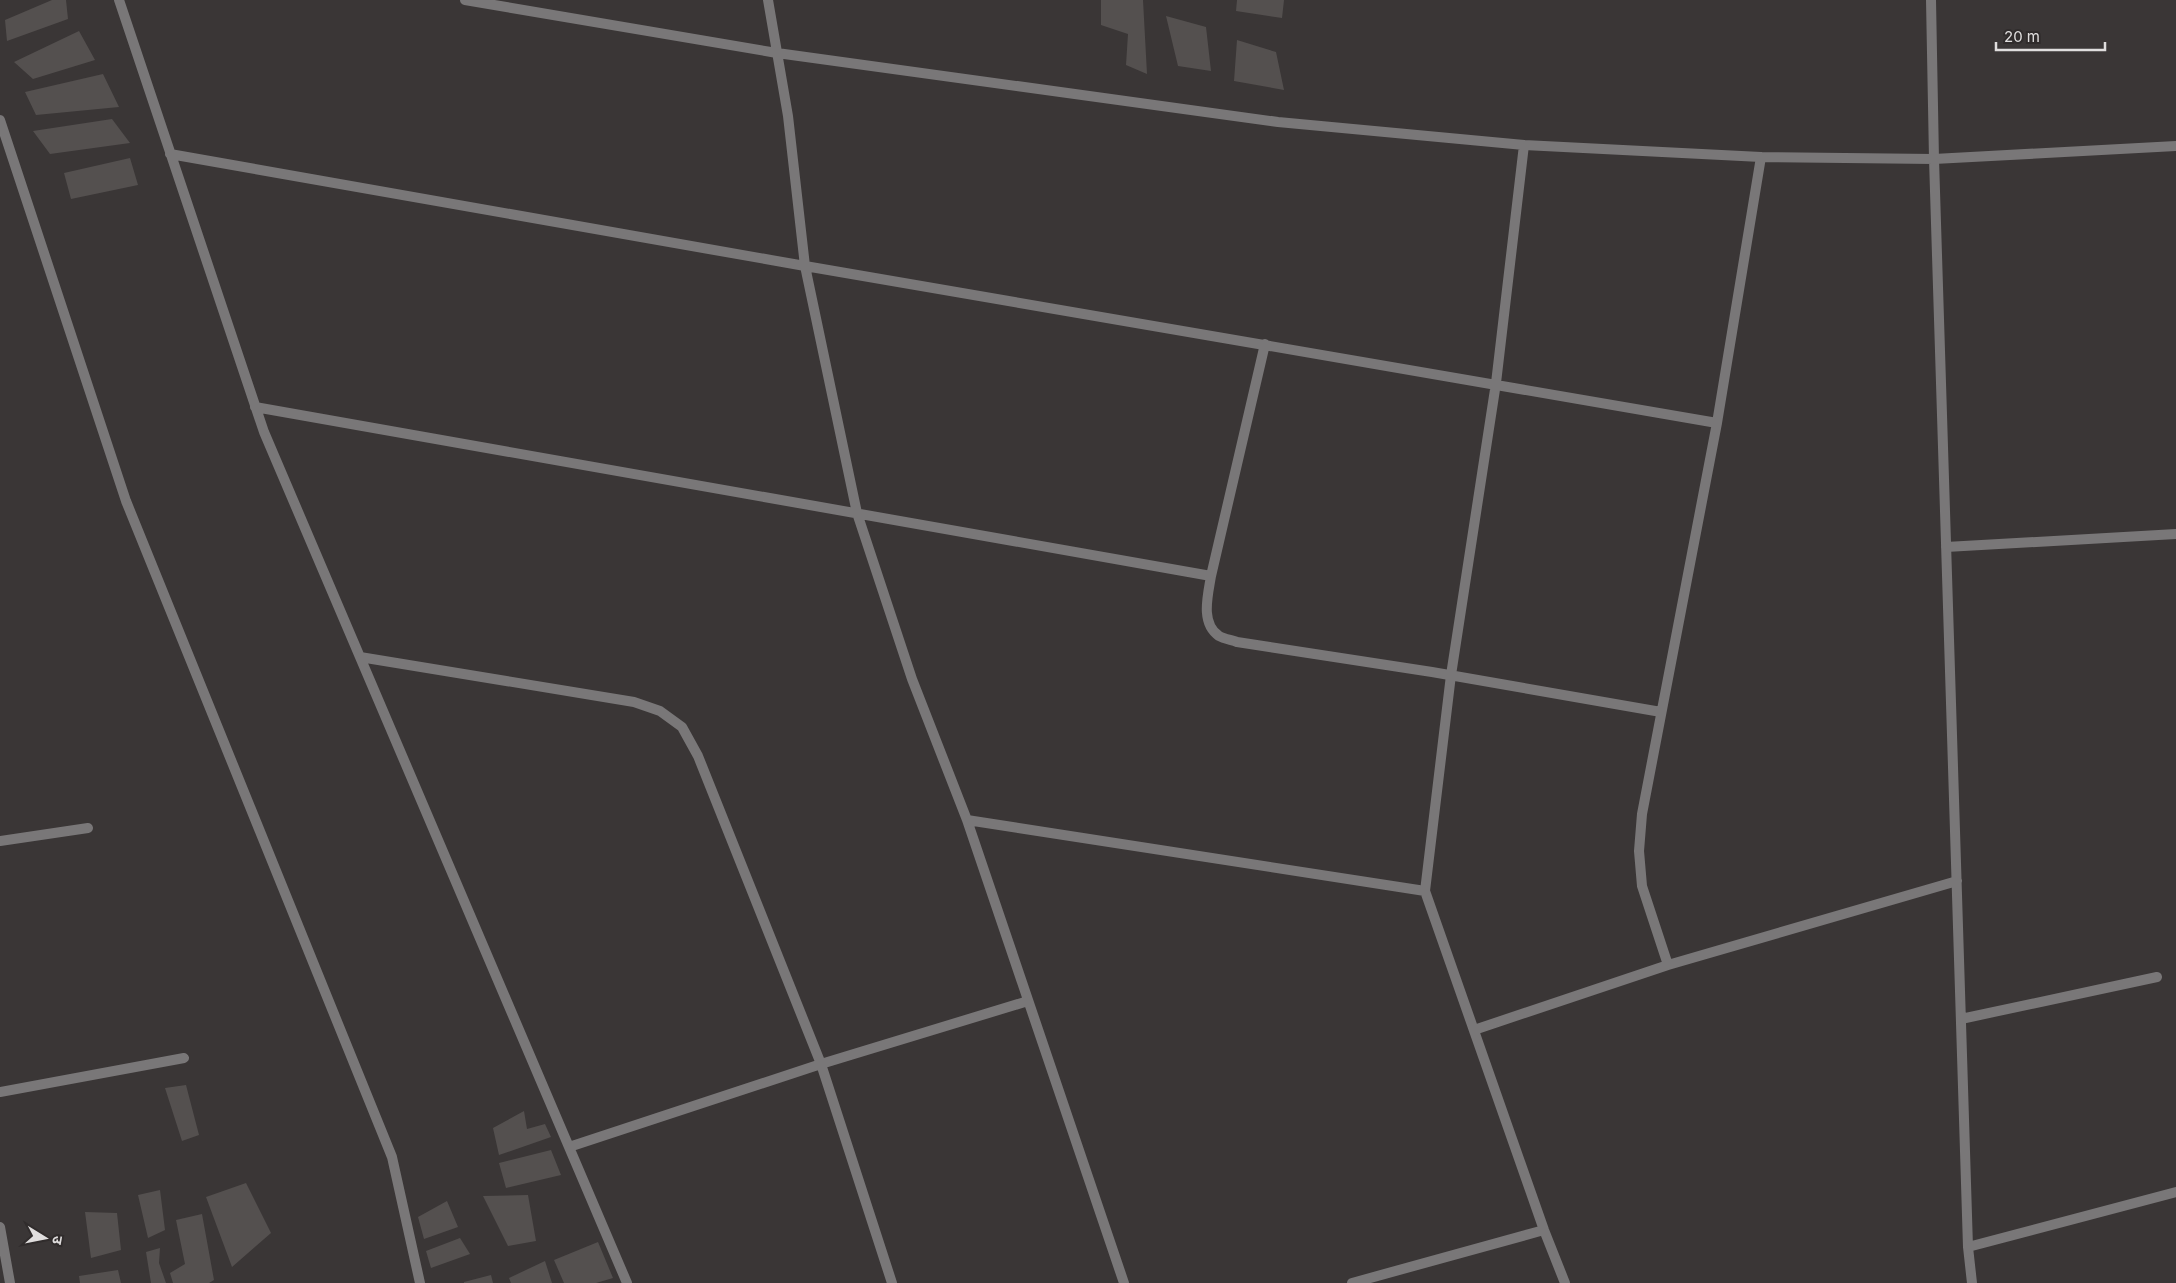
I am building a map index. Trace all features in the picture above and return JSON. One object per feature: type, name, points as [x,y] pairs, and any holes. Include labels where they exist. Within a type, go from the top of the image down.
[{"type":"street","points":[[119,0],[255,407],[627,1283]]},
{"type":"street","points":[[466,0],[778,53],[1278,122],[1524,145],[1760,157],[1934,159],[2176,146]]},
{"type":"street","points":[[768,0],[788,116],[805,266],[857,513],[912,678],[968,820],[1124,1283]]},
{"type":"street","points":[[1931,0],[1934,159],[1968,1247],[1972,1283]]},
{"type":"street","points":[[0,120],[126,501],[392,1157],[420,1283]]},
{"type":"street","points":[[1524,145],[1496,383],[1451,676],[1425,891],[1544,1230],[1565,1283]]},
{"type":"street","points":[[170,154],[805,266],[1717,422]]},
{"type":"street","points":[[1668,965],[1642,886],[1639,851],[1642,814],[1717,422],[1760,157]]},
{"type":"street","points":[[1265,344],[1211,576],[1208,616],[1210,625],[1219,636],[1237,642],[1661,712]]},
{"type":"street","points":[[255,407],[1211,576]]},
{"type":"street","points":[[1946,547],[2176,534]]},
{"type":"street","points":[[360,657],[634,702],[660,711],[682,728],[698,756],[820,1064],[892,1283]]},
{"type":"street","points":[[968,820],[1425,891]]},
{"type":"street","points":[[0,841],[88,828]]},
{"type":"street","points":[[1474,1030],[1668,965],[1957,881]]},
{"type":"street","points":[[1961,1019],[2157,977]]},
{"type":"street","points":[[569,1147],[820,1064],[1028,1000]]},
{"type":"street","points":[[0,1092],[184,1058]]},
{"type":"street","points":[[1968,1247],[2176,1192]]},
{"type":"street","points":[[0,1227],[10,1283]]},
{"type":"street","points":[[1352,1283],[1544,1230]]},
{"type":"building","points":[[52,0],[66,0],[68,19],[7,41],[5,20]]},
{"type":"building","points":[[1101,0],[1143,0],[1147,74],[1126,65],[1128,34],[1101,25]]},
{"type":"building","points":[[1237,0],[1284,0],[1282,18],[1236,11]]},
{"type":"building","points":[[1166,16],[1206,27],[1211,71],[1178,66]]},
{"type":"building","points":[[79,31],[95,60],[33,79],[14,62]]},
{"type":"building","points":[[1237,40],[1276,52],[1284,90],[1234,81]]},
{"type":"building","points":[[103,74],[119,107],[36,115],[25,92]]},
{"type":"building","points":[[112,119],[130,143],[50,154],[33,131]]},
{"type":"building","points":[[130,158],[138,185],[71,199],[64,173]]},
{"type":"building","points":[[186,1085],[199,1135],[182,1141],[165,1088]]},
{"type":"building","points":[[524,1111],[527,1129],[545,1124],[551,1137],[499,1155],[493,1128]]},
{"type":"building","points":[[551,1150],[561,1175],[506,1188],[499,1163]]},
{"type":"building","points":[[246,1183],[271,1233],[232,1267],[206,1197]]},
{"type":"building","points":[[160,1190],[165,1230],[148,1238],[138,1195]]},
{"type":"building","points":[[528,1195],[536,1241],[508,1246],[483,1196]]},
{"type":"building","points":[[447,1201],[458,1227],[424,1239],[418,1217]]},
{"type":"building","points":[[85,1212],[117,1213],[121,1250],[91,1258]]},
{"type":"building","points":[[202,1214],[214,1280],[209,1283],[173,1283],[170,1273],[185,1264],[176,1220]]},
{"type":"building","points":[[460,1238],[470,1254],[431,1268],[426,1251]]},
{"type":"building","points":[[598,1242],[613,1278],[596,1283],[564,1283],[554,1260]]},
{"type":"building","points":[[160,1248],[159,1263],[166,1283],[151,1283],[146,1252]]},
{"type":"building","points":[[545,1261],[552,1283],[511,1283],[509,1278]]},
{"type":"building","points":[[118,1270],[121,1283],[80,1283],[79,1276]]},
{"type":"building","points":[[491,1275],[493,1283],[464,1283],[464,1282]]}]
